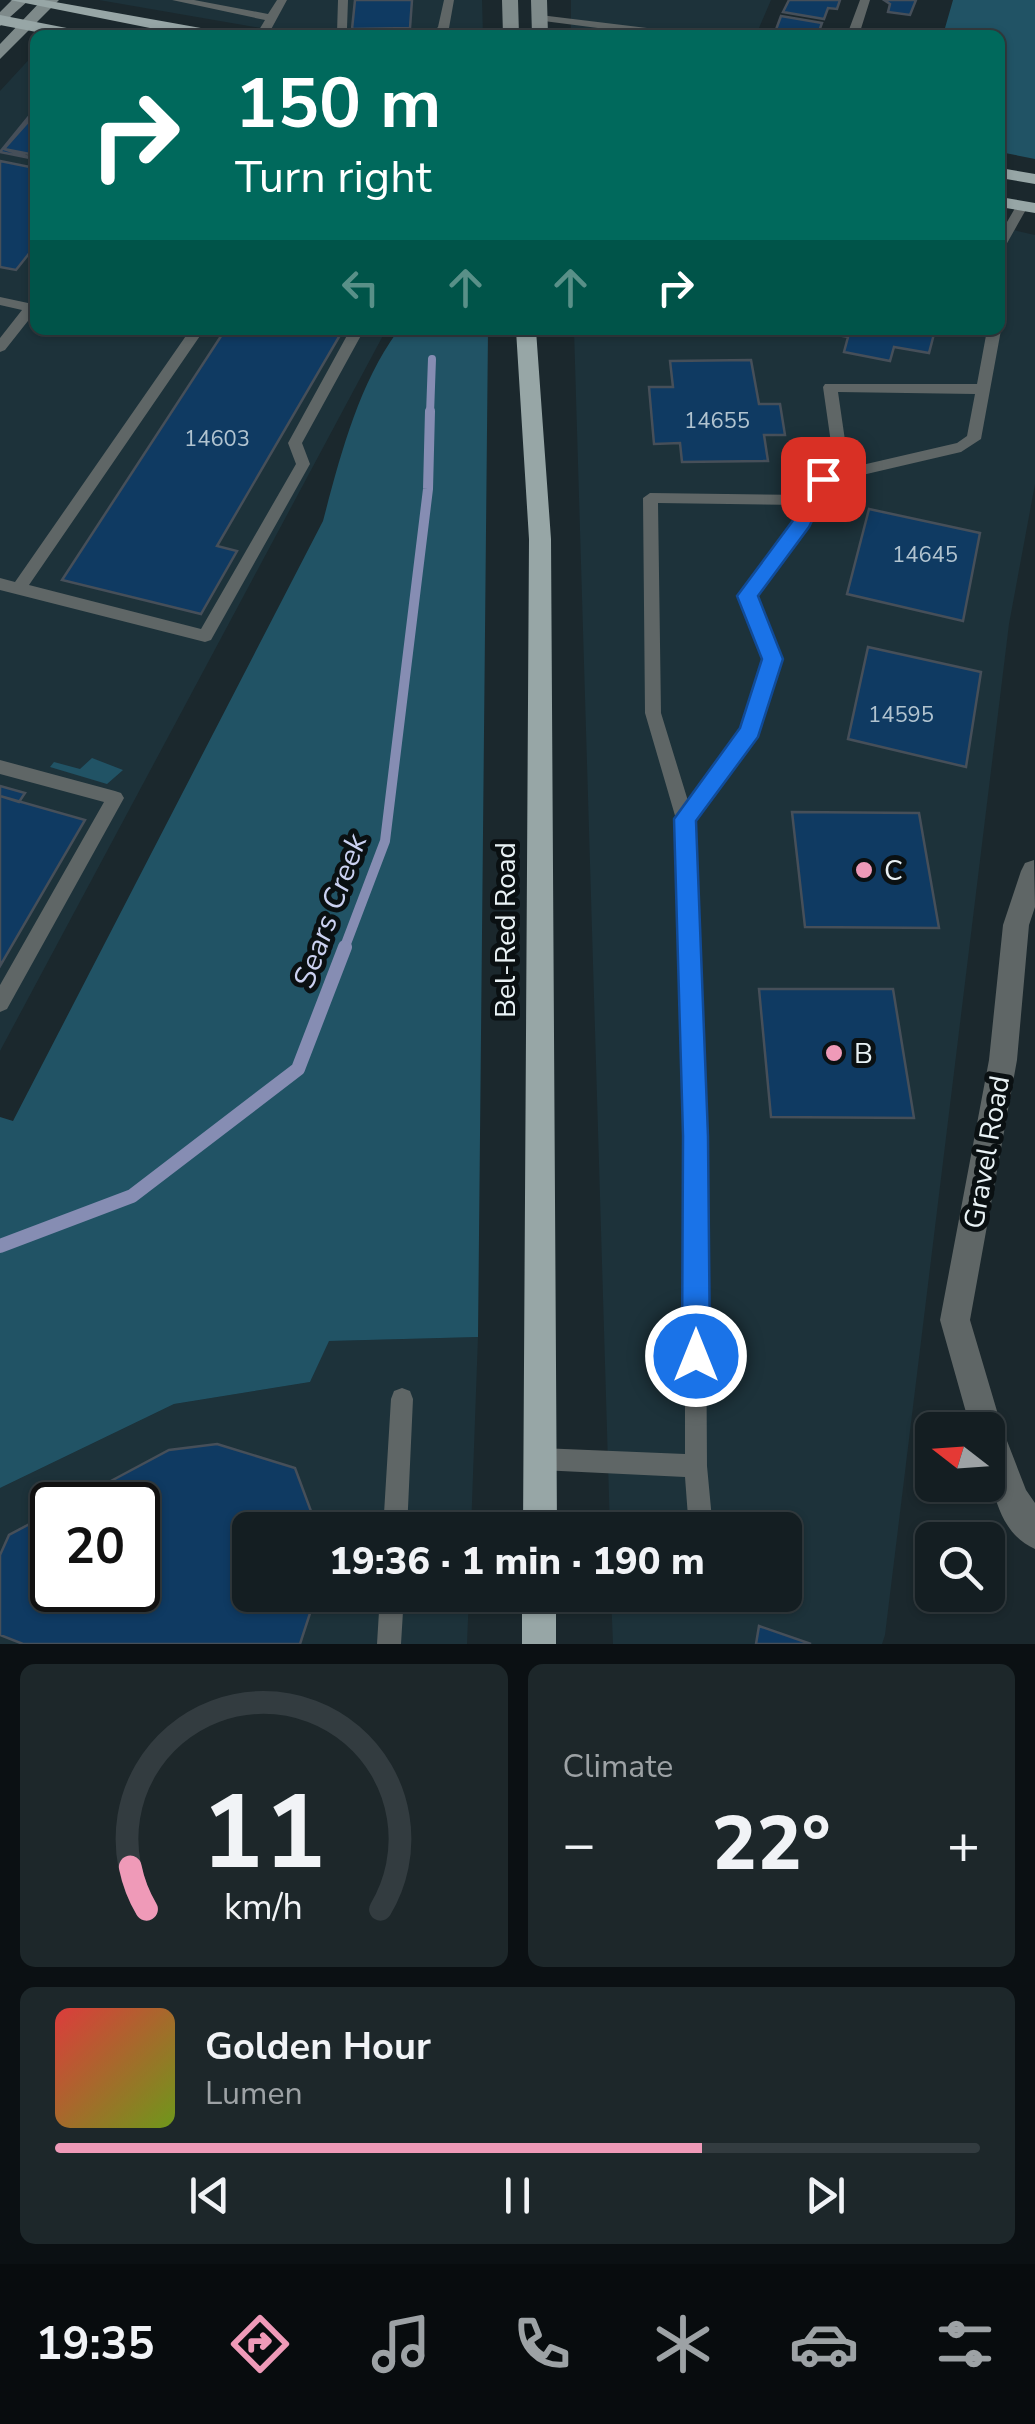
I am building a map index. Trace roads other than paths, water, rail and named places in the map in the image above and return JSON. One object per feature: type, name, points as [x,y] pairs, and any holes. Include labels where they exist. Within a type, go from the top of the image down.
[{"type":"main road","points":[[0,21],[20,0],[49,2],[187,30]]},
{"type":"main road","points":[[510,0],[511,30]]},
{"type":"main road","points":[[539,0],[540,27]]},
{"type":"main road","points":[[0,54],[49,2]]},
{"type":"main road","points":[[0,21],[49,30]]},
{"type":"main road","points":[[1005,173],[1035,179]]},
{"type":"main road","name":"Bel-Red Road","points":[[526,335],[540,538],[540,1512]]},
{"type":"main road","points":[[539,1612],[539,1644]]},
{"type":"street","name":"Gravel Road","points":[[982,1412],[955,1320],[1002,1060],[1016,925],[1034,871]]},
{"type":"street","name":"Gravel Road","points":[[1005,1479],[1013,1500],[1035,1532]]},
{"type":"lane","points":[[177,0],[272,18]]},
{"type":"lane","points":[[265,30],[282,0]]},
{"type":"lane","points":[[344,0],[344,30]]},
{"type":"lane","points":[[441,30],[449,0]]},
{"type":"lane","points":[[855,30],[865,0]]},
{"type":"lane","points":[[540,27],[596,30]]},
{"type":"lane","points":[[1005,238],[1028,207]]},
{"type":"lane","points":[[0,301],[30,305]]},
{"type":"lane","points":[[0,347],[30,309]]},
{"type":"lane","points":[[18,588],[194,335]]},
{"type":"lane","points":[[0,584],[205,636],[302,464],[294,444],[354,335]]},
{"type":"lane","points":[[685,819],[750,731],[772,659],[748,596],[802,522],[823,479],[961,448],[974,438],[993,335]]},
{"type":"lane","points":[[843,475],[830,386],[983,389]]},
{"type":"lane","points":[[700,1512],[696,1466],[696,1136],[685,819],[653,713],[650,498],[813,500]]},
{"type":"lane","points":[[0,767],[114,798],[0,1002]]},
{"type":"lane","points":[[396,1512],[402,1398]]},
{"type":"lane","points":[[540,1459],[696,1466]]},
{"type":"lane","points":[[389,1644],[391,1612]]},
{"type":"waterway","name":"Sears Creek","points":[[430,414],[432,359]]},
{"type":"waterway","name":"Sears Creek","points":[[344,949],[385,841],[428,489],[430,411]]},
{"type":"waterway","name":"Sears Creek","points":[[0,1246],[132,1196],[298,1069],[345,947]]},
{"type":"place","name":"C","points":[[864,870]]},
{"type":"place","name":"B","points":[[834,1053]]}]
